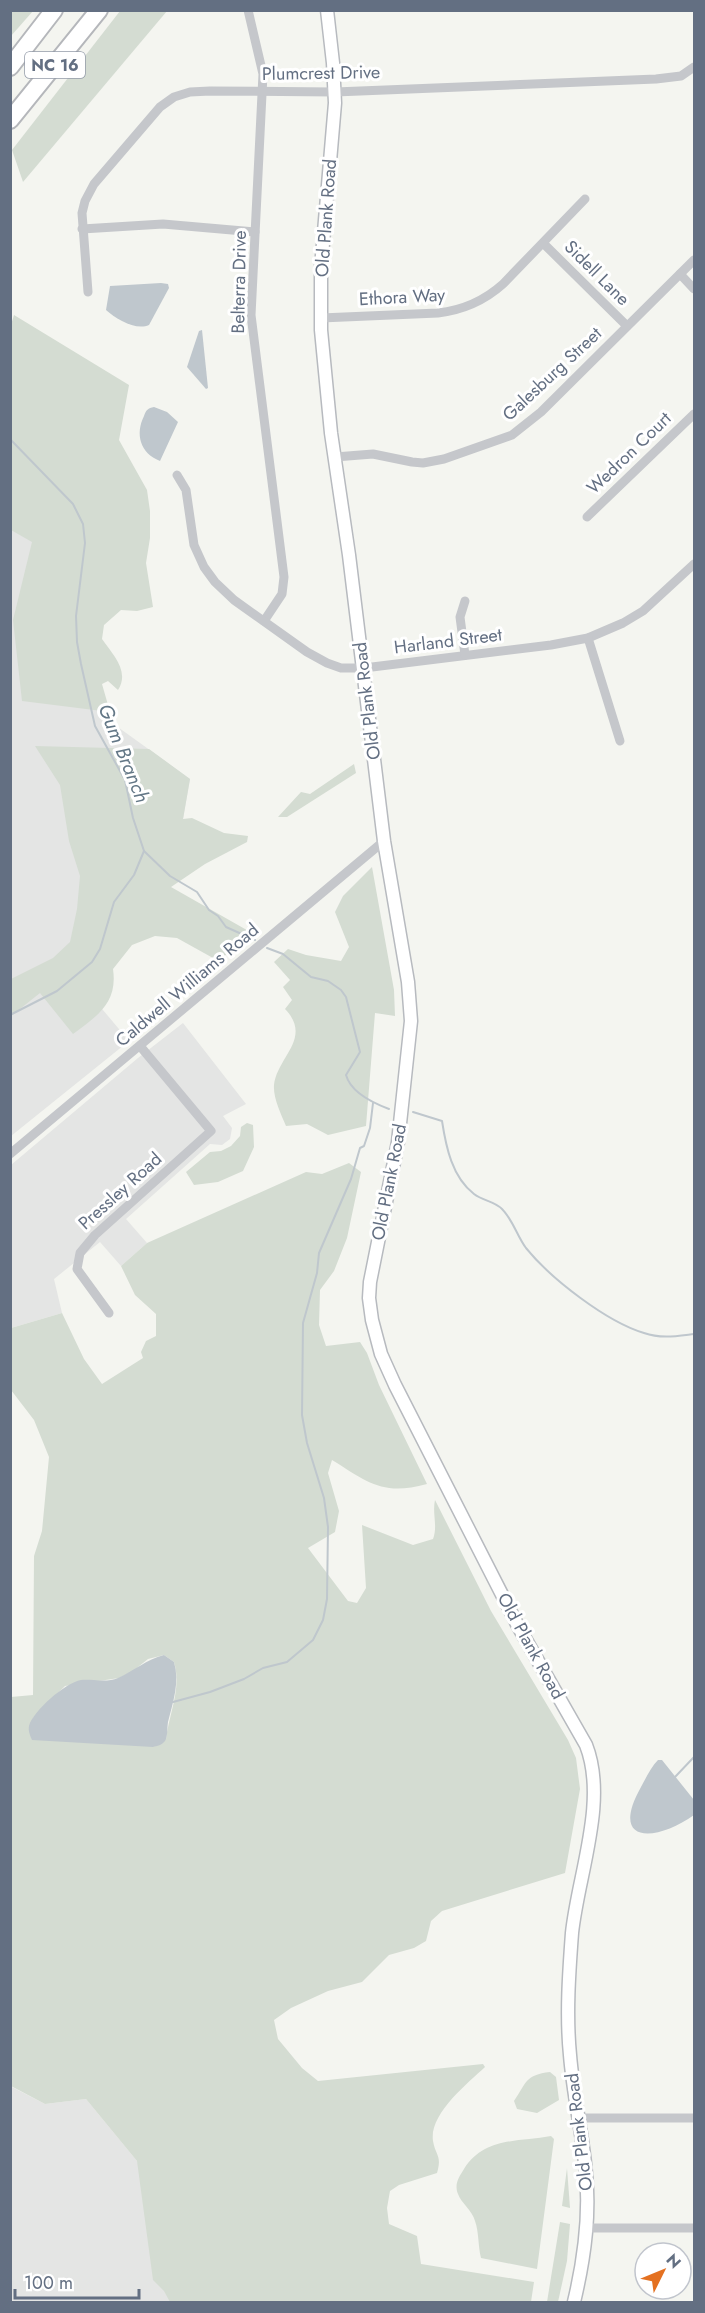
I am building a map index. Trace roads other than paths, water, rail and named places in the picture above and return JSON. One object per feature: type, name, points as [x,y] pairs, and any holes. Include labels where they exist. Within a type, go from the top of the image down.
[{"type":"highway","name":"NC 16","points":[[10,67],[54,10]]},
{"type":"highway","name":"NC 16","points":[[10,120],[99,10]]},
{"type":"street","name":"Belterra Drive","points":[[248,10],[263,74],[251,315],[284,577],[282,594],[264,621]]},
{"type":"street","name":"Old Plank Road","points":[[327,10],[335,92],[321,267],[321,318],[326,392],[364,668],[384,841],[408,982],[411,1022],[398,1142],[370,1282],[369,1298],[381,1354],[395,1385],[513,1616],[586,1745],[595,1779],[595,1795],[573,1932],[568,2005],[570,2055],[585,2166],[587,2228],[574,2302]]},
{"type":"street","name":"Plumcrest Drive","points":[[88,292],[82,230],[85,201],[94,184],[160,107],[174,97],[190,92],[263,90],[335,92],[674,78],[686,74],[694,67]]},
{"type":"street","name":"Ethora Way","points":[[321,318],[438,313],[465,308],[481,301],[496,291],[544,244],[585,199]]},
{"type":"street","points":[[82,230],[163,224],[255,232]]},
{"type":"street","name":"Sidell Lane","points":[[544,244],[627,326]]},
{"type":"street","name":"Galesburg Street","points":[[335,457],[373,454],[423,463],[453,456],[512,435],[540,412],[694,260]]},
{"type":"street","points":[[680,274],[694,289]]},
{"type":"street","name":"Wedron Court","points":[[587,517],[694,414]]},
{"type":"street","name":"Harland Street","points":[[177,475],[186,490],[194,545],[204,567],[215,582],[234,600],[307,652],[341,668],[364,668],[551,645],[588,638],[623,623],[643,611],[694,564]]},
{"type":"street","points":[[465,602],[460,617],[465,655]]},
{"type":"street","points":[[588,638],[620,741]]},
{"type":"street","name":"Caldwell Williams Road","points":[[10,1154],[384,841]]},
{"type":"street","name":"Pressley Road","points":[[109,1313],[77,1269],[80,1253],[95,1235],[211,1131],[140,1046]]},
{"type":"street","points":[[578,2118],[694,2118]]},
{"type":"street","points":[[587,2228],[694,2228]]},
{"type":"waterway","name":"Gum Branch","points":[[10,439],[73,504],[83,524],[85,543],[76,616],[81,664],[95,726],[125,780],[133,818],[144,851],[170,876],[197,892],[209,910],[218,916],[226,927],[255,940]]},
{"type":"waterway","points":[[10,1015],[57,991],[92,962],[100,949],[114,902],[134,875],[144,851]]},
{"type":"waterway","name":"Gum Branch","points":[[267,948],[283,954],[311,977],[328,981],[341,990],[346,997],[360,1052],[346,1075],[358,1092],[389,1109]]},
{"type":"waterway","points":[[173,1702],[210,1692],[244,1679],[263,1668],[287,1662],[313,1640],[323,1620],[327,1599],[328,1527],[324,1498],[307,1443],[302,1415],[303,1323],[317,1273],[319,1253],[351,1179],[360,1148],[364,1146],[370,1128],[373,1103]]},
{"type":"waterway","points":[[413,1112],[442,1121],[451,1161],[460,1179],[474,1194],[502,1209],[526,1248],[565,1286],[613,1319],[644,1333],[663,1336],[694,1334]]},
{"type":"waterway","points":[[675,1777],[694,1757]]}]
